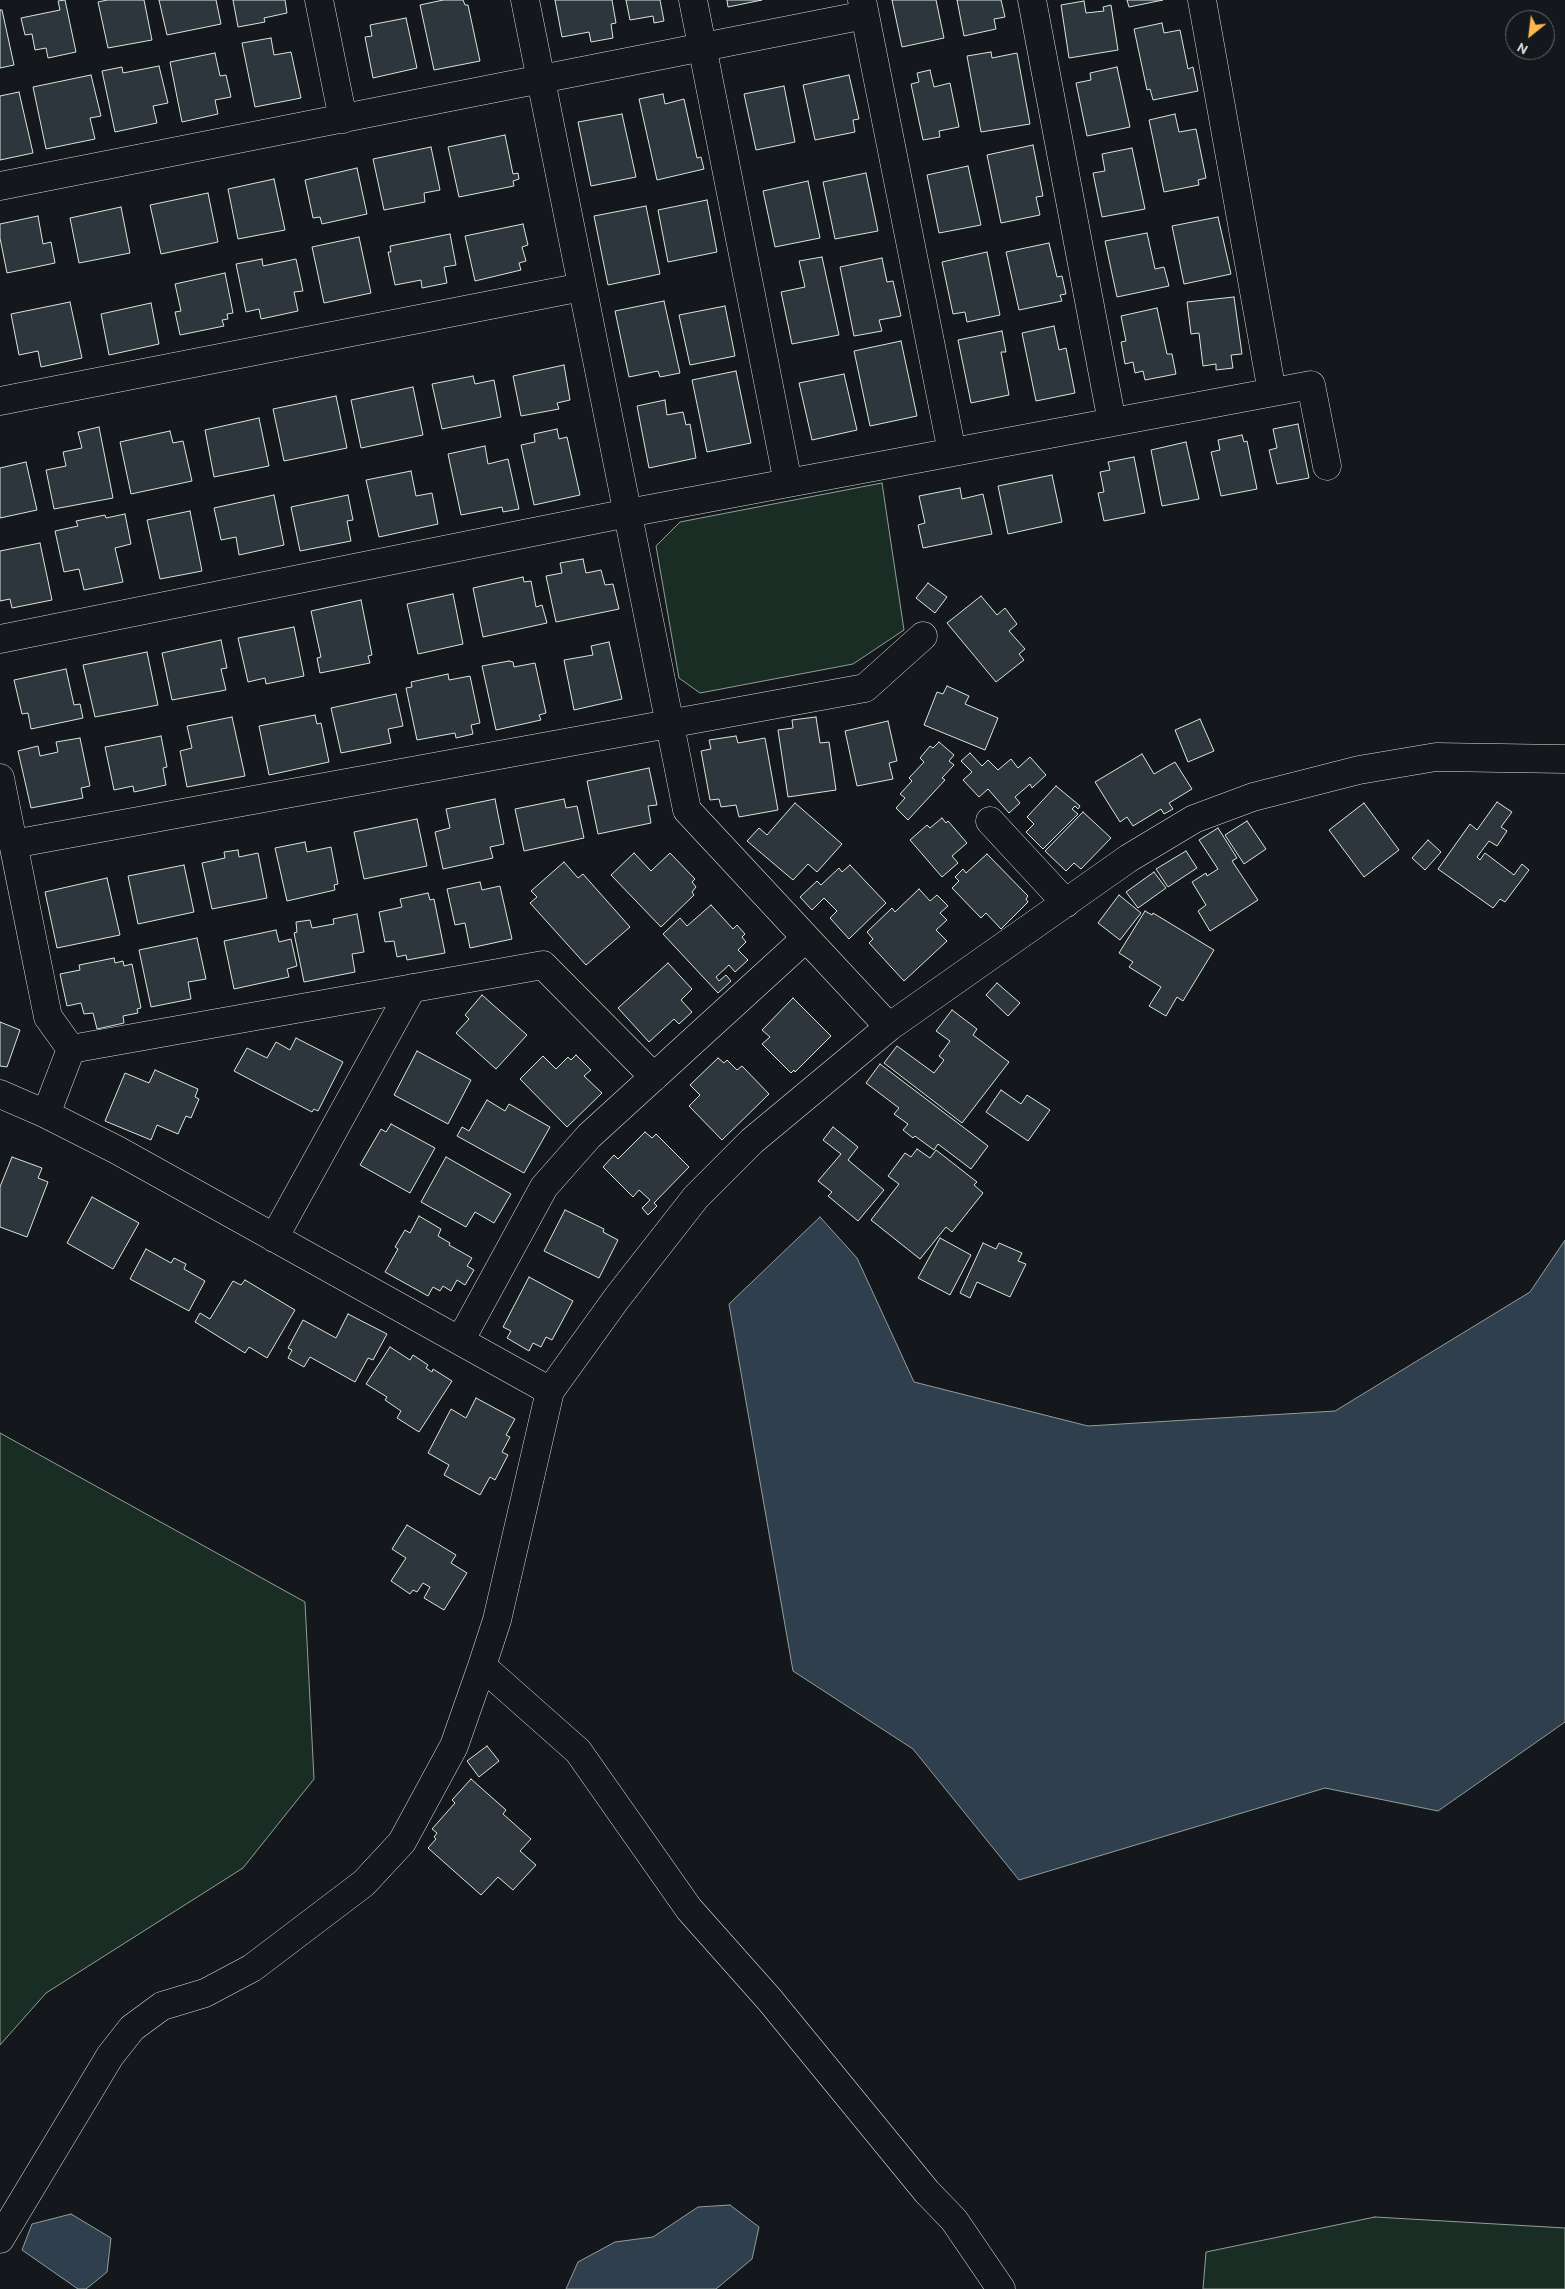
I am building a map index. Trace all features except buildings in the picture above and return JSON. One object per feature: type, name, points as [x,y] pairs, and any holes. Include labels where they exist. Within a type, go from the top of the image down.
[{"type":"street","points":[[319,0],[343,118]]},
{"type":"street","points":[[526,0],[687,810],[889,1027]]},
{"type":"street","points":[[693,0],[788,483]]},
{"type":"street","points":[[1032,0],[1112,422]]},
{"type":"street","points":[[1202,0],[1272,392]]},
{"type":"street","points":[[0,186],[702,47],[863,7],[952,452]]},
{"type":"street","points":[[0,400],[582,287]]},
{"type":"street","points":[[0,639],[628,513],[1311,385],[1327,466]]},
{"type":"street","points":[[13,844],[865,688],[923,636]]},
{"type":"street","points":[[0,2239],[110,2056],[132,2028],[162,2006],[205,1994],[252,1968],[364,1883],[402,1842],[454,1746],[482,1666],[497,1620],[550,1391],[612,1306],[696,1197],[752,1141],[889,1027],[1129,858],[1194,819],[1253,798],[1360,770],[1436,757],[1565,759]]},
{"type":"street","points":[[0,778],[48,1017],[71,1049]]},
{"type":"street","points":[[990,821],[1066,903]]},
{"type":"street","points":[[460,1341],[544,1187],[589,1136],[806,938]]},
{"type":"street","points":[[71,1049],[543,965],[654,1077]]},
{"type":"street","points":[[274,1238],[412,988]]},
{"type":"street","points":[[46,1114],[71,1049]]},
{"type":"street","points":[[0,1094],[46,1114],[117,1150],[550,1391]]},
{"type":"street","points":[[482,1666],[578,1751],[689,1908],[769,1999],[927,2192],[954,2220],[1001,2289]]},
{"type":"green space","points":[[882,483],[904,630],[853,664],[700,693],[679,678],[656,546],[680,522]]},
{"type":"green space","points":[[0,1433],[305,1602],[314,1779],[243,1868],[46,1993],[0,2045]]},
{"type":"green space","points":[[1375,2217],[1565,2228],[1565,2289],[1203,2289],[1206,2252]]},
{"type":"water","points":[[820,1217],[857,1258],[914,1382],[1088,1426],[1335,1411],[1530,1292],[1565,1240],[1565,1722],[1438,1811],[1325,1788],[1019,1880],[913,1749],[793,1671],[729,1304]]},
{"type":"water","points":[[730,2205],[759,2227],[752,2259],[716,2289],[566,2289],[578,2262],[615,2242],[653,2237],[698,2207]]},
{"type":"water","points":[[71,2214],[111,2238],[107,2272],[86,2289],[78,2289],[22,2250],[32,2224]]}]
